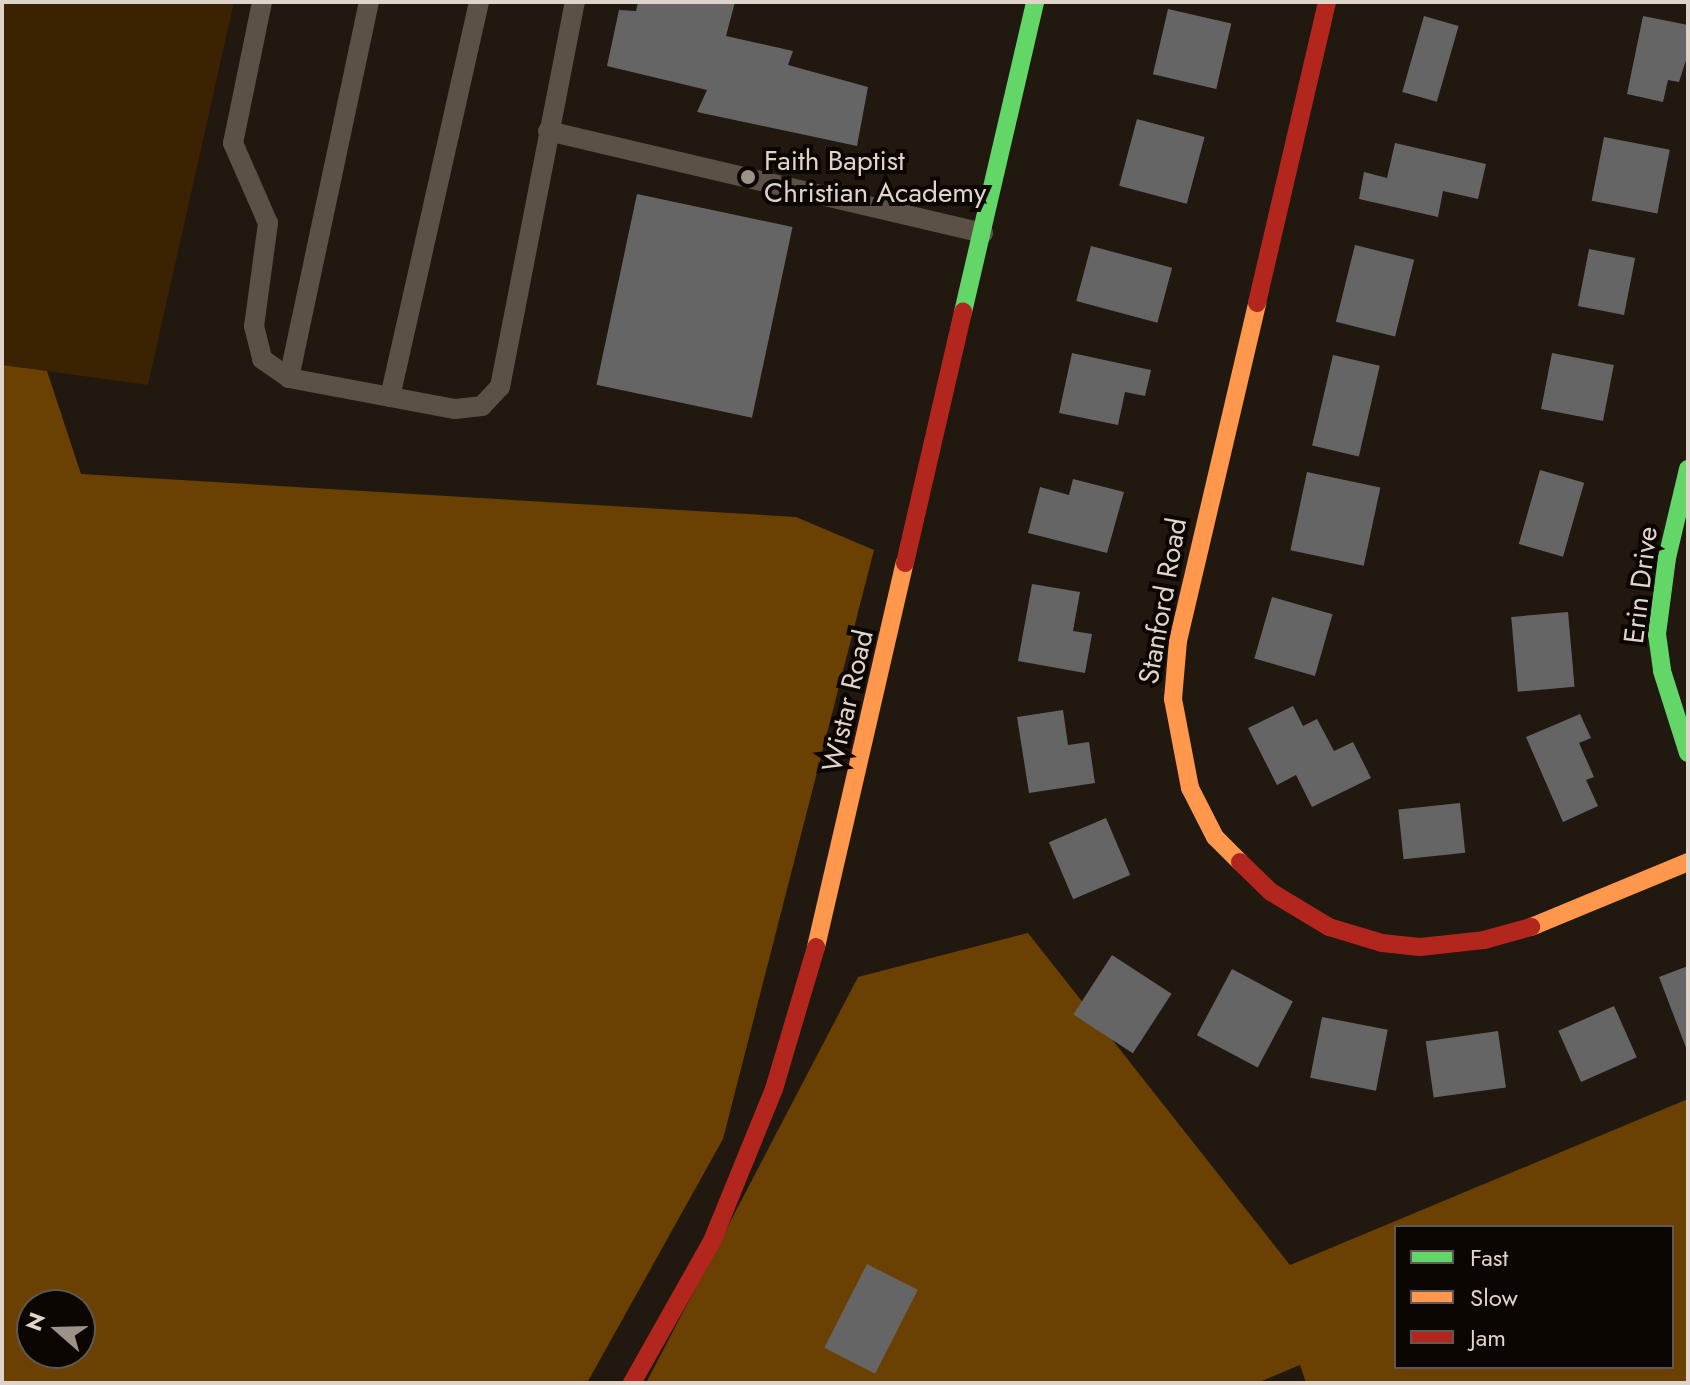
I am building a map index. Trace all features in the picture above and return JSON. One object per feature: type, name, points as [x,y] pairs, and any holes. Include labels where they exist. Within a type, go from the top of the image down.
[{"type":"street","name":"Wistar Road","points":[[632,1383],[712,1241],[789,1045],[832,892],[1035,2]]},
{"type":"street","name":"Stanford Road","points":[[1327,2],[1178,641],[1173,699],[1190,788],[1215,837],[1271,892],[1329,927],[1382,943],[1420,947],[1484,940],[1542,924],[1688,862]]},
{"type":"street","name":"Erin Drive","points":[[1688,469],[1667,558],[1657,634],[1662,671],[1688,753]]},
{"type":"lane","points":[[262,2],[233,143],[268,223],[254,326],[262,359],[289,378],[455,409],[482,406],[500,387],[575,2]]},
{"type":"lane","points":[[289,378],[369,2]]},
{"type":"lane","points":[[390,397],[479,2]]},
{"type":"lane","points":[[548,131],[983,233]]},
{"type":"shaded area","points":[[2,2],[234,2],[148,385],[2,365]]},
{"type":"shaded area","points":[[2,365],[47,371],[81,474],[796,517],[874,550],[723,1139],[587,1383],[2,1383]]},
{"type":"shaded area","points":[[1028,933],[1290,1265],[1688,1099],[1688,1383],[1306,1383],[1300,1365],[1257,1383],[646,1383],[858,977]]},
{"type":"building","points":[[638,2],[735,2],[726,36],[793,51],[788,65],[868,87],[857,146],[697,112],[707,90],[607,66],[619,10],[636,11]]},
{"type":"building","points":[[1168,9],[1231,24],[1216,89],[1153,74]]},
{"type":"building","points":[[1424,16],[1459,26],[1437,102],[1402,92]]},
{"type":"building","points":[[1643,16],[1688,25],[1688,54],[1679,82],[1668,80],[1663,102],[1627,94]]},
{"type":"building","points":[[1137,119],[1205,137],[1187,204],[1119,186]]},
{"type":"building","points":[[1604,137],[1670,150],[1657,214],[1592,201]]},
{"type":"building","points":[[1395,143],[1486,164],[1478,199],[1443,191],[1438,217],[1359,199],[1364,172],[1387,178]]},
{"type":"building","points":[[637,194],[793,227],[752,418],[596,385]]},
{"type":"building","points":[[1355,245],[1414,260],[1395,336],[1336,322]]},
{"type":"building","points":[[1091,246],[1172,268],[1157,323],[1076,301]]},
{"type":"building","points":[[1589,249],[1635,258],[1624,315],[1578,306]]},
{"type":"building","points":[[1072,353],[1151,370],[1145,396],[1125,392],[1118,425],[1059,413]]},
{"type":"building","points":[[1552,353],[1614,365],[1603,421],[1541,409]]},
{"type":"building","points":[[1333,355],[1380,366],[1359,456],[1312,446]]},
{"type":"building","points":[[1540,470],[1584,483],[1563,557],[1519,544]]},
{"type":"building","points":[[1307,472],[1380,488],[1364,566],[1290,550]]},
{"type":"building","points":[[1073,479],[1124,492],[1107,553],[1028,533],[1040,487],[1069,495]]},
{"type":"building","points":[[1032,584],[1080,592],[1073,631],[1092,634],[1085,673],[1018,661]]},
{"type":"building","points":[[1272,597],[1333,614],[1315,676],[1254,659]]},
{"type":"building","points":[[1568,612],[1575,687],[1518,692],[1511,617]]},
{"type":"building","points":[[1293,706],[1303,726],[1317,719],[1334,751],[1353,742],[1371,778],[1312,807],[1296,775],[1277,785],[1248,728]]},
{"type":"building","points":[[1063,710],[1068,745],[1089,742],[1095,783],[1029,793],[1017,717]]},
{"type":"building","points":[[1580,714],[1591,738],[1579,743],[1594,777],[1586,780],[1598,806],[1563,822],[1526,737]]},
{"type":"building","points":[[1460,803],[1465,853],[1404,859],[1398,809]]},
{"type":"building","points":[[1106,818],[1130,875],[1073,899],[1049,842]]},
{"type":"building","points":[[1112,955],[1172,994],[1133,1053],[1073,1015]]},
{"type":"building","points":[[1688,966],[1688,1053],[1659,977]]},
{"type":"building","points":[[1232,969],[1293,1001],[1258,1068],[1197,1035]]},
{"type":"building","points":[[1614,1006],[1637,1057],[1581,1082],[1558,1031]]},
{"type":"building","points":[[1322,1017],[1388,1030],[1376,1091],[1310,1078]]},
{"type":"building","points":[[1498,1031],[1506,1087],[1434,1098],[1426,1041]]},
{"type":"building","points":[[867,1264],[918,1290],[875,1374],[824,1348]]},
{"type":"traffic: fast","points":[[963,312],[1035,2]]},
{"type":"traffic: fast","points":[[1688,469],[1667,558],[1657,634],[1662,671],[1688,753]]},
{"type":"traffic: slow","points":[[1240,862],[1215,837],[1190,788],[1173,699],[1178,641],[1257,303]]},
{"type":"traffic: slow","points":[[816,947],[905,563]]},
{"type":"traffic: slow","points":[[1531,927],[1688,862]]},
{"type":"traffic: jam","points":[[1257,303],[1327,2]]},
{"type":"traffic: jam","points":[[905,563],[963,312]]},
{"type":"traffic: jam","points":[[1240,862],[1271,892],[1329,927],[1382,943],[1420,947],[1484,940],[1531,927]]},
{"type":"traffic: jam","points":[[632,1383],[712,1241],[774,1089],[816,947]]},
{"type":"place","name":"Faith Baptist Christian Academy","points":[[748,177]]}]
